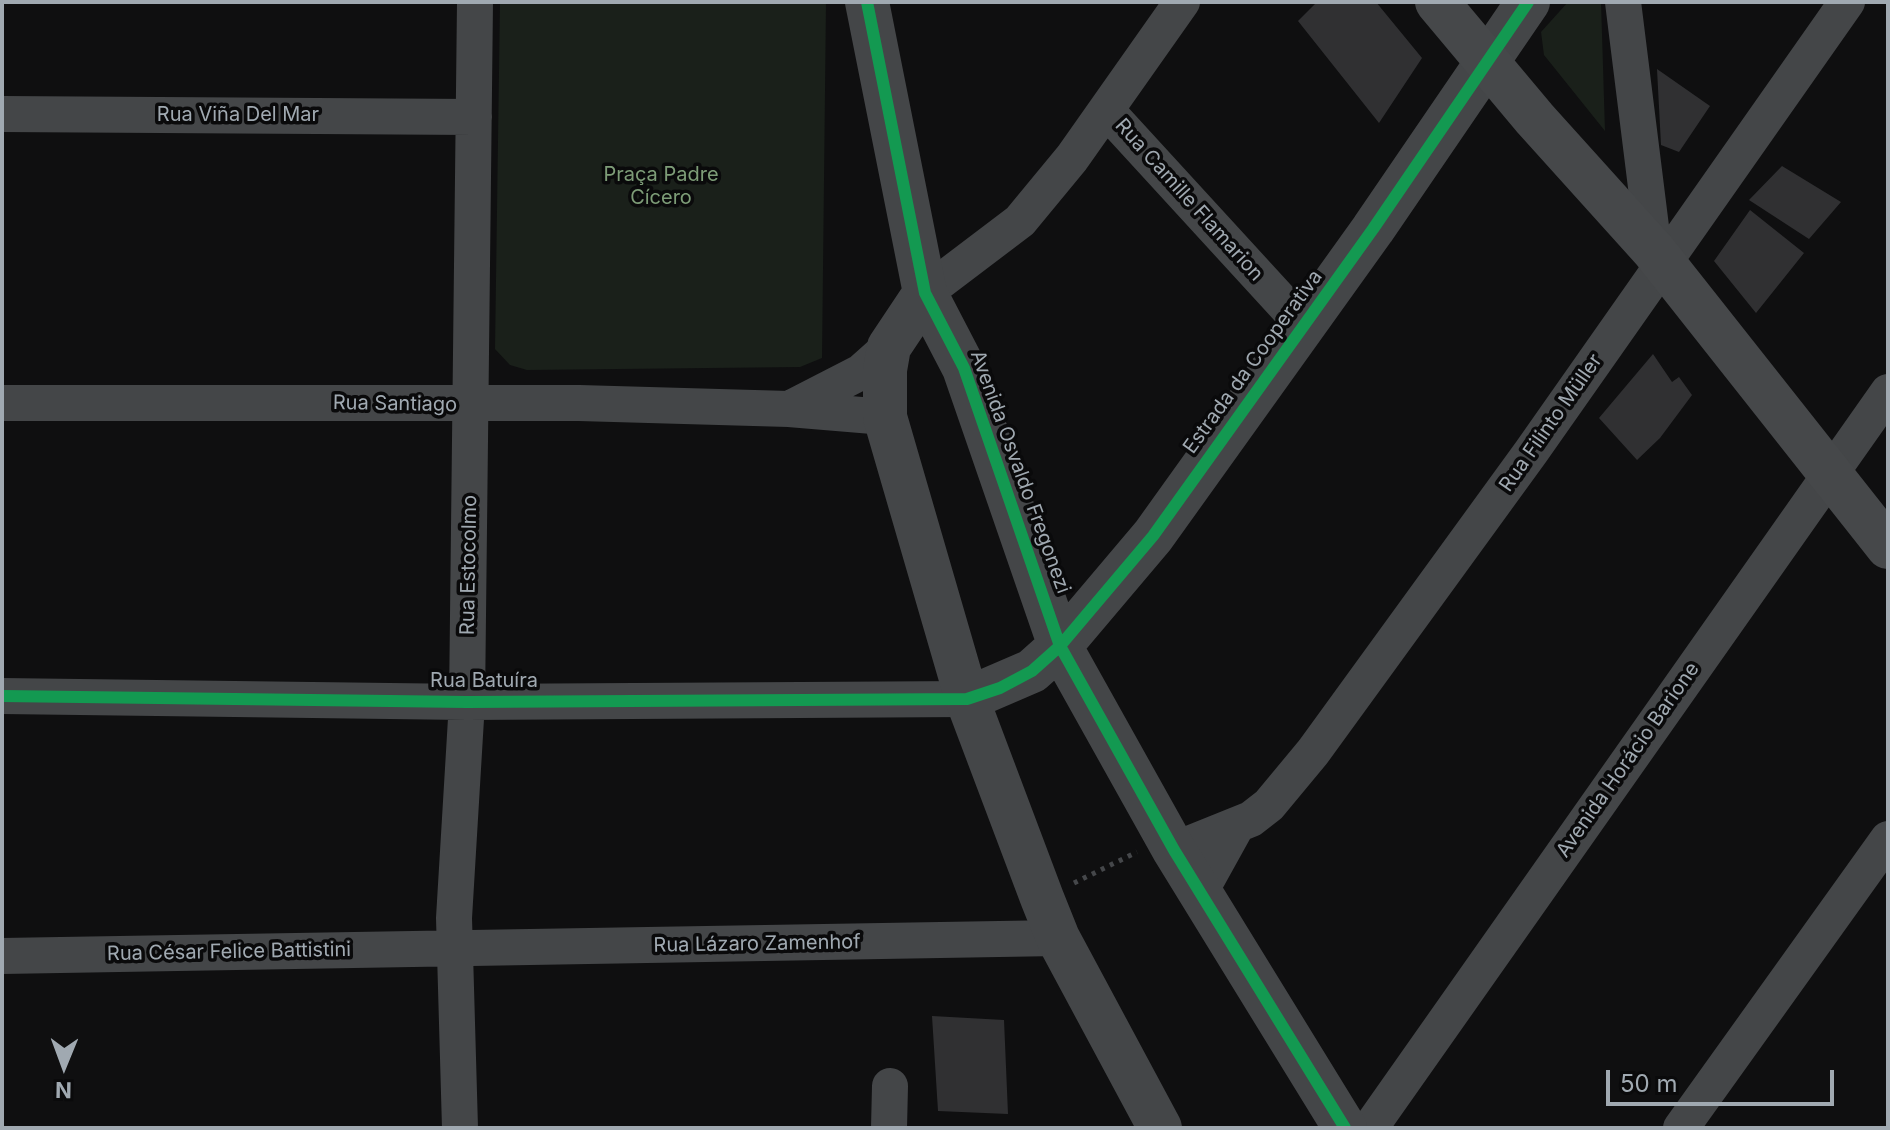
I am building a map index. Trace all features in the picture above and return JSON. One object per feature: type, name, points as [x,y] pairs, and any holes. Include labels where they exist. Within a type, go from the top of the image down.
[{"type":"main road","points":[[1437,2],[1488,65],[1658,258],[1888,547]]},
{"type":"street","name":"Rua Estocolmo","points":[[460,1128],[454,918],[467,702],[475,2]]},
{"type":"street","name":"Avenida Osvaldo Fregonezi","points":[[867,2],[925,293],[964,368],[1060,646],[1160,849],[1200,892],[1345,1128]]},
{"type":"street","points":[[1160,1128],[1058,938],[967,699],[885,417],[885,370],[889,347],[925,293],[1020,221],[1106,110],[1182,2]]},
{"type":"street","name":"Estrada da Cooperativa","points":[[967,699],[1032,671],[1060,646],[1153,536],[1488,65],[1528,2]]},
{"type":"street","points":[[1623,2],[1658,258]]},
{"type":"street","name":"Rua Filinto Müller","points":[[1160,849],[1236,827],[1269,805],[1313,752],[1658,258],[1847,2]]},
{"type":"street","name":"Rua Camille Flamarion","points":[[1106,110],[1304,326]]},
{"type":"street","name":"Rua Viña Del Mar","points":[[2,114],[474,117]]},
{"type":"street","name":"Rua Santiago","points":[[789,409],[861,372],[889,347]]},
{"type":"street","name":"Avenida Horácio Barione","points":[[1370,1128],[1888,392]]},
{"type":"street","name":"Rua Santiago","points":[[2,403],[579,403],[789,409],[885,417]]},
{"type":"street","name":"Rua Batuíra","points":[[2,696],[467,702],[967,699]]},
{"type":"street","name":"Rua Filinto Müller","points":[[1200,892],[1236,827]]},
{"type":"street","points":[[1681,1128],[1888,839]]},
{"type":"street","name":"Rua Lázaro Zamenhof","points":[[456,949],[1058,938]]},
{"type":"street","name":"Rua César Felice Battistini","points":[[2,956],[456,949]]},
{"type":"street","points":[[889,1128],[890,1086]]},
{"type":"path","points":[[1066,886],[1160,849]]},
{"type":"green space","name":"Praça Padre Cícero","points":[[500,2],[826,2],[822,358],[800,367],[527,370],[510,365],[495,349]]},
{"type":"green space","points":[[1568,2],[1601,2],[1605,131],[1544,55],[1541,32]]},
{"type":"building","points":[[1317,2],[1376,2],[1422,58],[1379,123],[1298,21]]},
{"type":"building","points":[[1657,69],[1710,106],[1679,152],[1661,145]]},
{"type":"building","points":[[1782,166],[1841,202],[1809,239],[1749,200]]},
{"type":"building","points":[[1750,210],[1804,253],[1756,313],[1714,261]]},
{"type":"building","points":[[1653,354],[1672,382],[1679,377],[1692,395],[1660,438],[1637,460],[1599,418]]},
{"type":"building","points":[[932,1016],[1004,1020],[1008,1114],[938,1111]]},
{"type":"cycle path","points":[[867,2],[925,293],[964,368],[1060,646],[1174,850],[1345,1128]]},
{"type":"cycle path","points":[[2,696],[467,702],[967,699],[1000,688],[1032,671],[1060,646],[1153,536],[1373,229],[1528,2]]}]
